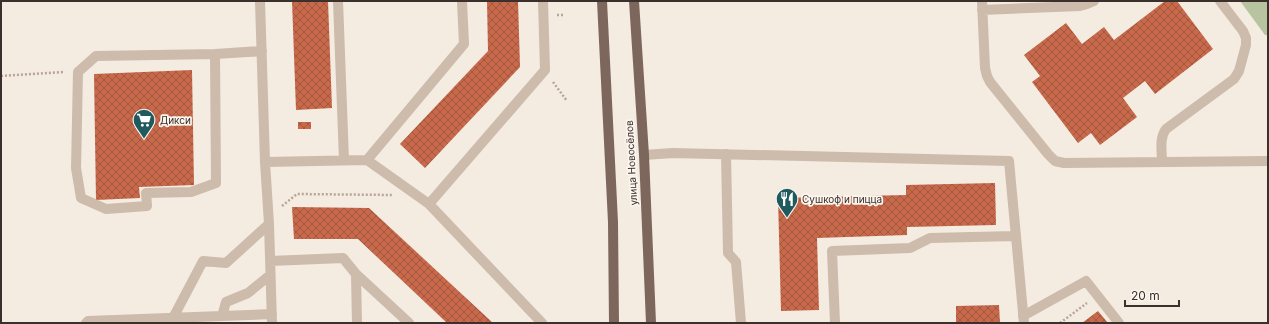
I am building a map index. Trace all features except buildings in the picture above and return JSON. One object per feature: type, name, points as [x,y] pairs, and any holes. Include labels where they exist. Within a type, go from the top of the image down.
[{"type":"main road","name":"улица Новосёлов","points":[[602,1],[613,222],[614,323]]},
{"type":"main road","name":"улица Новосёлов","points":[[634,1],[644,155],[651,323]]},
{"type":"lane","points":[[86,323],[88,321],[222,316],[272,319],[260,1]]},
{"type":"lane","points":[[338,1],[344,160]]},
{"type":"lane","points":[[367,160],[464,44],[462,1]]},
{"type":"lane","points":[[429,204],[544,70],[542,1]]},
{"type":"lane","points":[[1094,1],[1080,6],[982,6],[985,68],[987,76],[1009,106],[1055,161],[1064,163],[1268,161]]},
{"type":"lane","points":[[1162,162],[1161,140],[1162,134],[1166,129],[1234,79],[1239,71],[1246,45],[1246,38],[1243,31],[1220,1]]},
{"type":"lane","points":[[215,54],[216,184],[191,192],[146,193],[147,206],[106,210],[82,198],[76,168],[78,72],[96,56],[215,54],[262,51]]},
{"type":"lane","points":[[644,155],[673,153],[1009,161],[1023,319],[1086,281],[1119,323]]},
{"type":"lane","points":[[726,154],[728,253],[736,262],[741,323]]},
{"type":"lane","points":[[265,162],[367,160],[429,204],[542,323]]},
{"type":"lane","points":[[173,318],[203,261],[226,263],[269,220]]},
{"type":"lane","points":[[835,323],[832,251],[910,248],[930,238],[1015,236]]},
{"type":"lane","points":[[270,261],[343,258],[356,274],[409,323]]},
{"type":"lane","points":[[356,274],[357,323]]},
{"type":"lane","points":[[222,316],[226,302],[248,293],[270,275]]},
{"type":"path","points":[[544,70],[567,101]]},
{"type":"path","points":[[1,76],[78,72]]},
{"type":"path","points":[[269,220],[297,194],[393,195]]},
{"type":"path","points":[[1060,323],[1097,296]]},
{"type":"green space","points":[[1240,1],[1268,1],[1268,35],[1265,35]]},
{"type":"place","name":"Дикси","points":[[144,140]]},
{"type":"place","name":"Сушкоф и пицца","points":[[787,218]]}]
